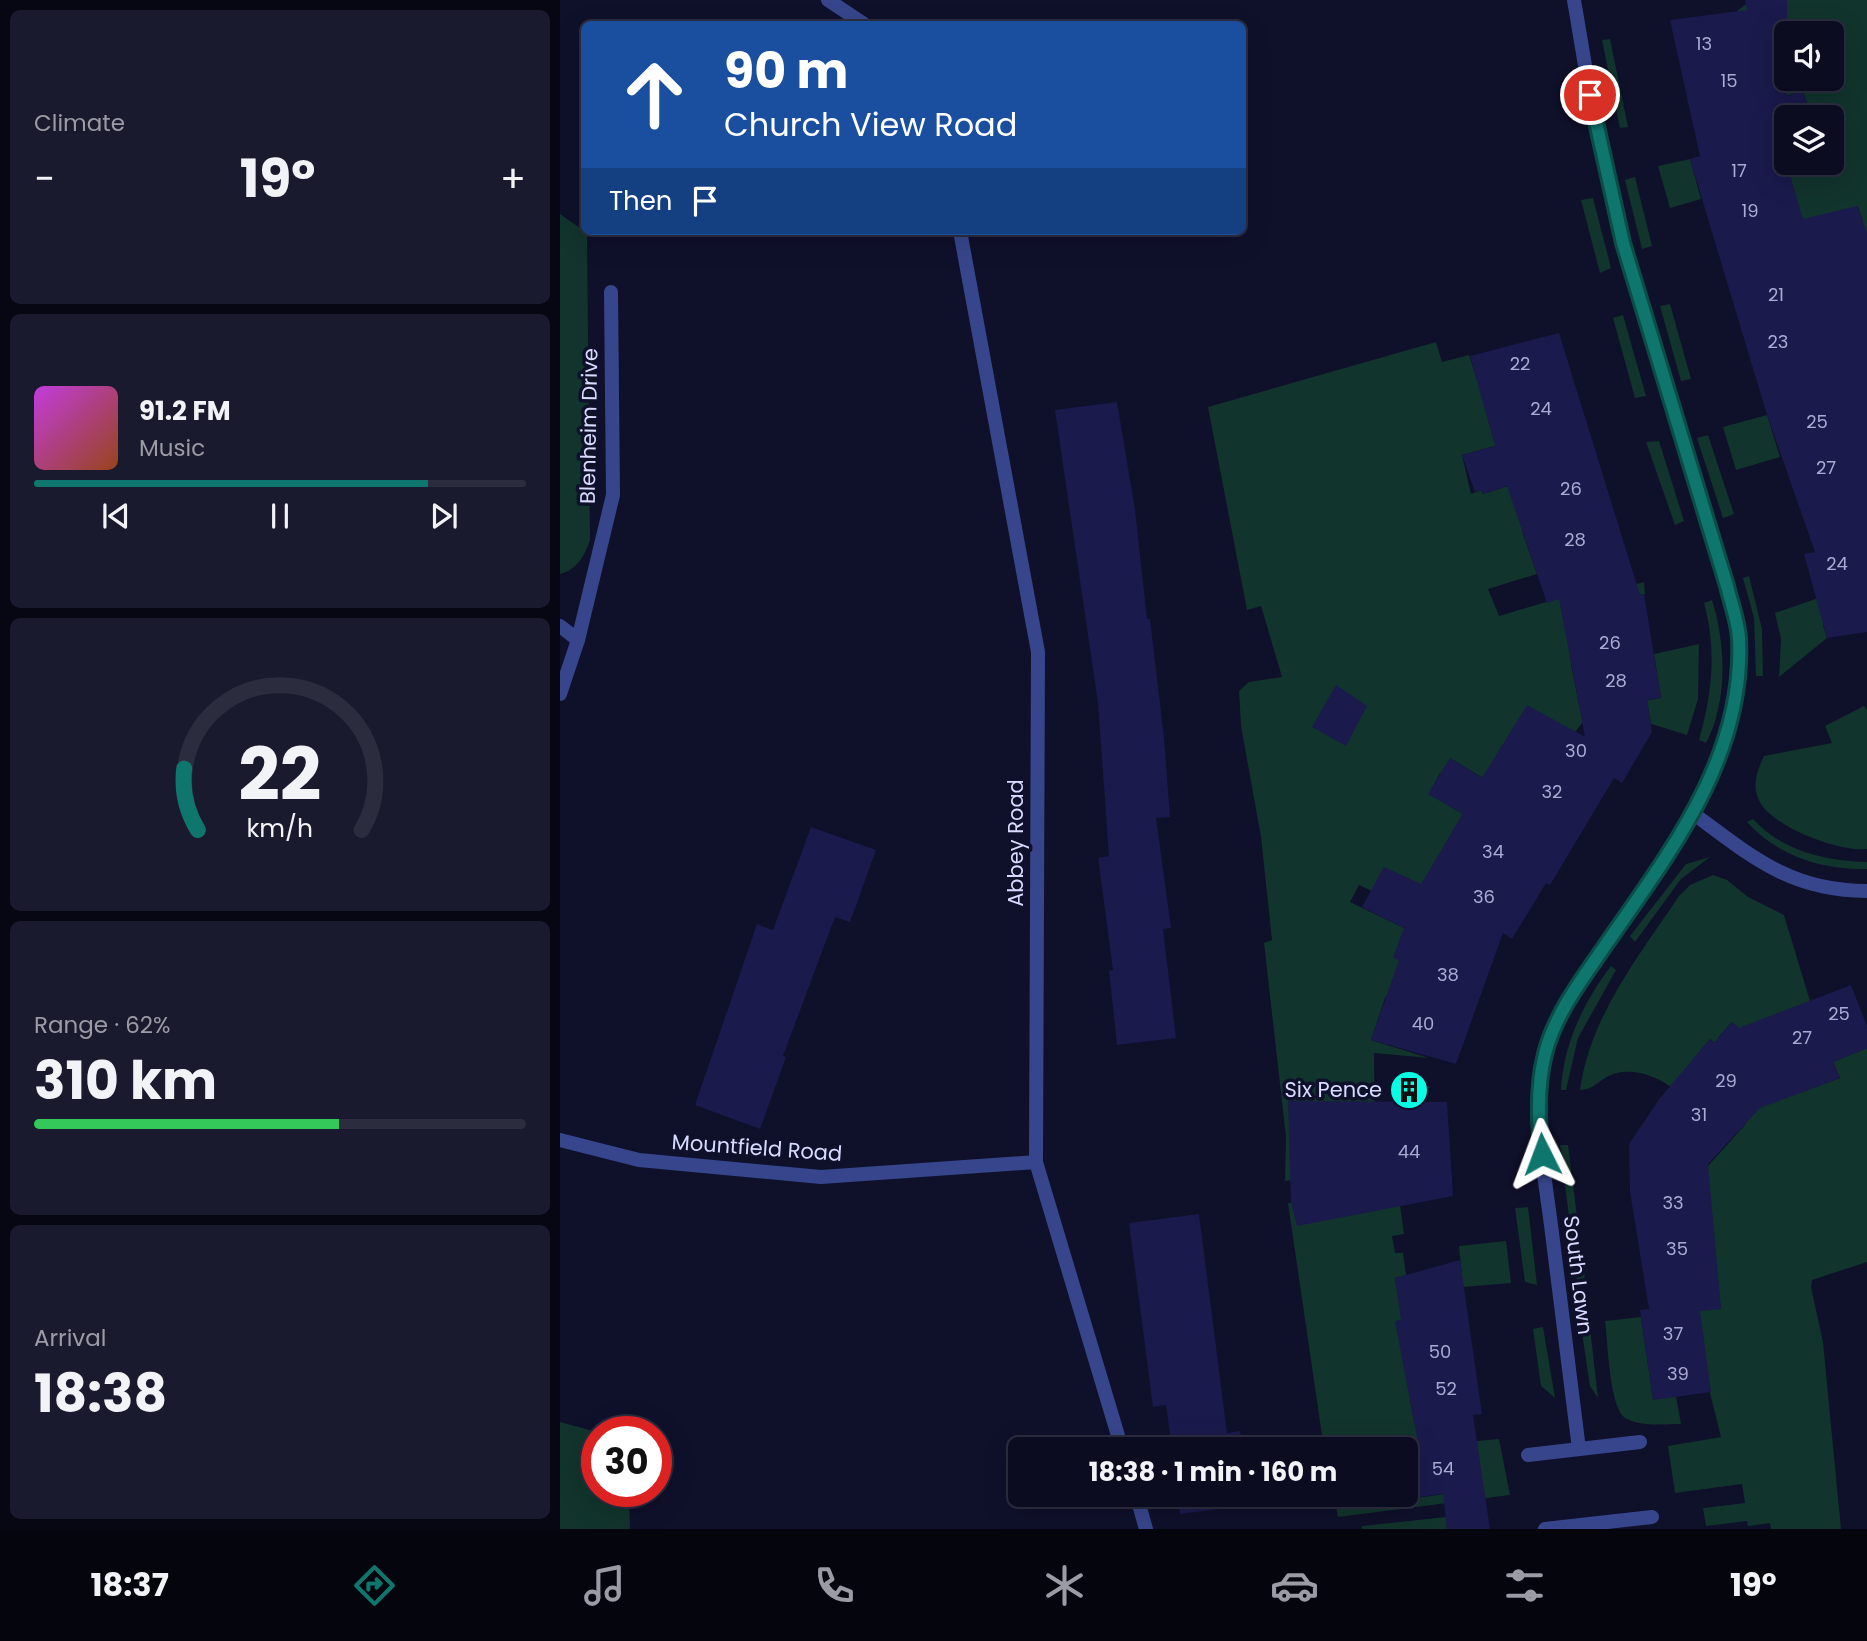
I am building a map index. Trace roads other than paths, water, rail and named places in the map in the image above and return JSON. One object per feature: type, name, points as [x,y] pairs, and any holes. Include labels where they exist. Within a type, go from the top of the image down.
[{"type":"street","points":[[828,0],[860,21]]},
{"type":"street","name":"South Lawn","points":[[1574,0],[1590,95],[1623,243],[1736,622],[1738,672],[1723,747],[1694,814],[1583,978],[1560,1016],[1544,1061],[1540,1139],[1579,1449]]},
{"type":"street","name":"Abbey Road","points":[[961,235],[1038,652],[1036,1162],[1118,1437]]},
{"type":"street","name":"Blenheim Drive","points":[[560,694],[578,640],[613,495],[611,292]]},
{"type":"street","points":[[560,626],[578,640]]},
{"type":"street","points":[[1694,814],[1739,849],[1773,870],[1820,888],[1867,891]]},
{"type":"street","name":"Mountfield Road","points":[[560,1140],[639,1160],[821,1177],[1036,1162]]},
{"type":"street","points":[[1528,1455],[1640,1442]]},
{"type":"street","points":[[1140,1507],[1146,1529]]},
{"type":"street","points":[[1545,1529],[1600,1526],[1652,1517]]},
{"type":"place","name":"Six Pence","points":[[1409,1090]]}]
